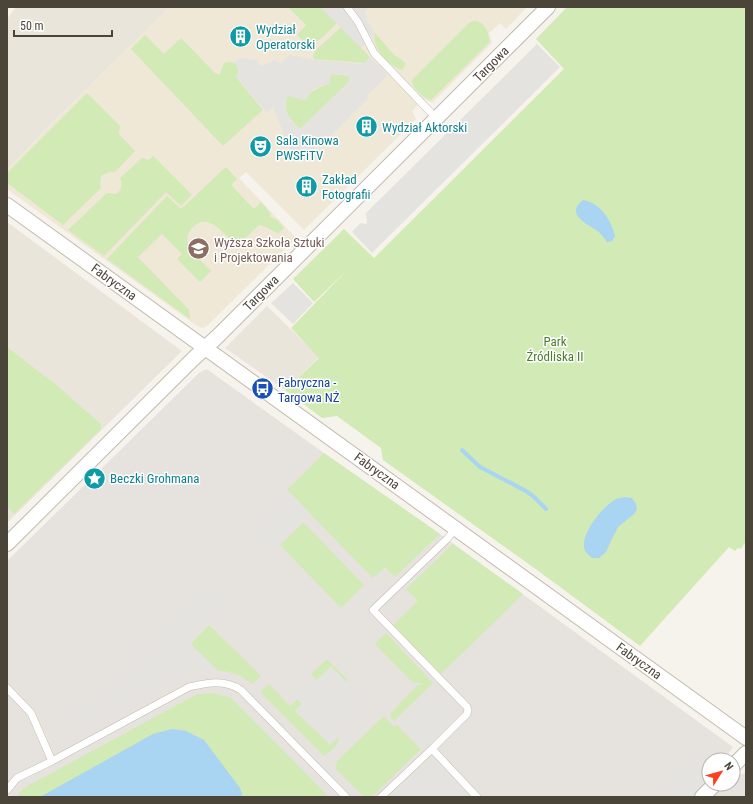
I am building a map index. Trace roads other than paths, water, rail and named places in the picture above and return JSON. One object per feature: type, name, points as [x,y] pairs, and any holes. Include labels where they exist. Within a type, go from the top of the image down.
[{"type":"street","name":"Targowa","points":[[7,544],[548,7]]},
{"type":"street","name":"Fabryczna","points":[[7,205],[206,347],[746,738]]},
{"type":"lane","points":[[347,7],[358,22],[374,53],[436,118]]},
{"type":"lane","points":[[381,797],[432,750],[467,714],[467,707],[373,610],[448,540],[456,528]]},
{"type":"lane","points":[[7,790],[17,778],[52,762],[189,687],[207,683],[224,683],[233,685],[241,690],[346,797]]},
{"type":"lane","points":[[7,688],[32,713],[52,762]]},
{"type":"lane","points":[[432,750],[477,797]]},
{"type":"water","points":[[583,200],[595,204],[608,218],[615,236],[612,241],[607,242],[599,233],[579,218],[576,210],[578,205]]},
{"type":"water","points":[[625,497],[632,498],[637,509],[634,514],[618,527],[606,552],[599,558],[592,558],[585,551],[584,545],[588,530],[605,508],[617,499]]},
{"type":"water","points":[[172,729],[186,731],[204,740],[240,788],[242,794],[241,797],[40,797],[153,734]]},
{"type":"waterway","points":[[462,450],[480,467],[526,491],[546,509]]},
{"type":"place","name":"Wydział Operatorski","points":[[240,36]]},
{"type":"place","name":"Wydział Aktorski","points":[[366,127]]},
{"type":"place","name":"Sala Kinowa PWSFiTV","points":[[261,147]]},
{"type":"place","name":"Zakład Fotografii","points":[[306,186]]},
{"type":"place","name":"Wyższa Szkoła Sztuki i Projektowania","points":[[199,249]]},
{"type":"place","name":"Fabryczna - Targowa NŻ","points":[[263,389]]},
{"type":"place","name":"Beczki Grohmana","points":[[95,478]]},
{"type":"park label","name":"Park Źródliska II","points":[[555,348]]}]
